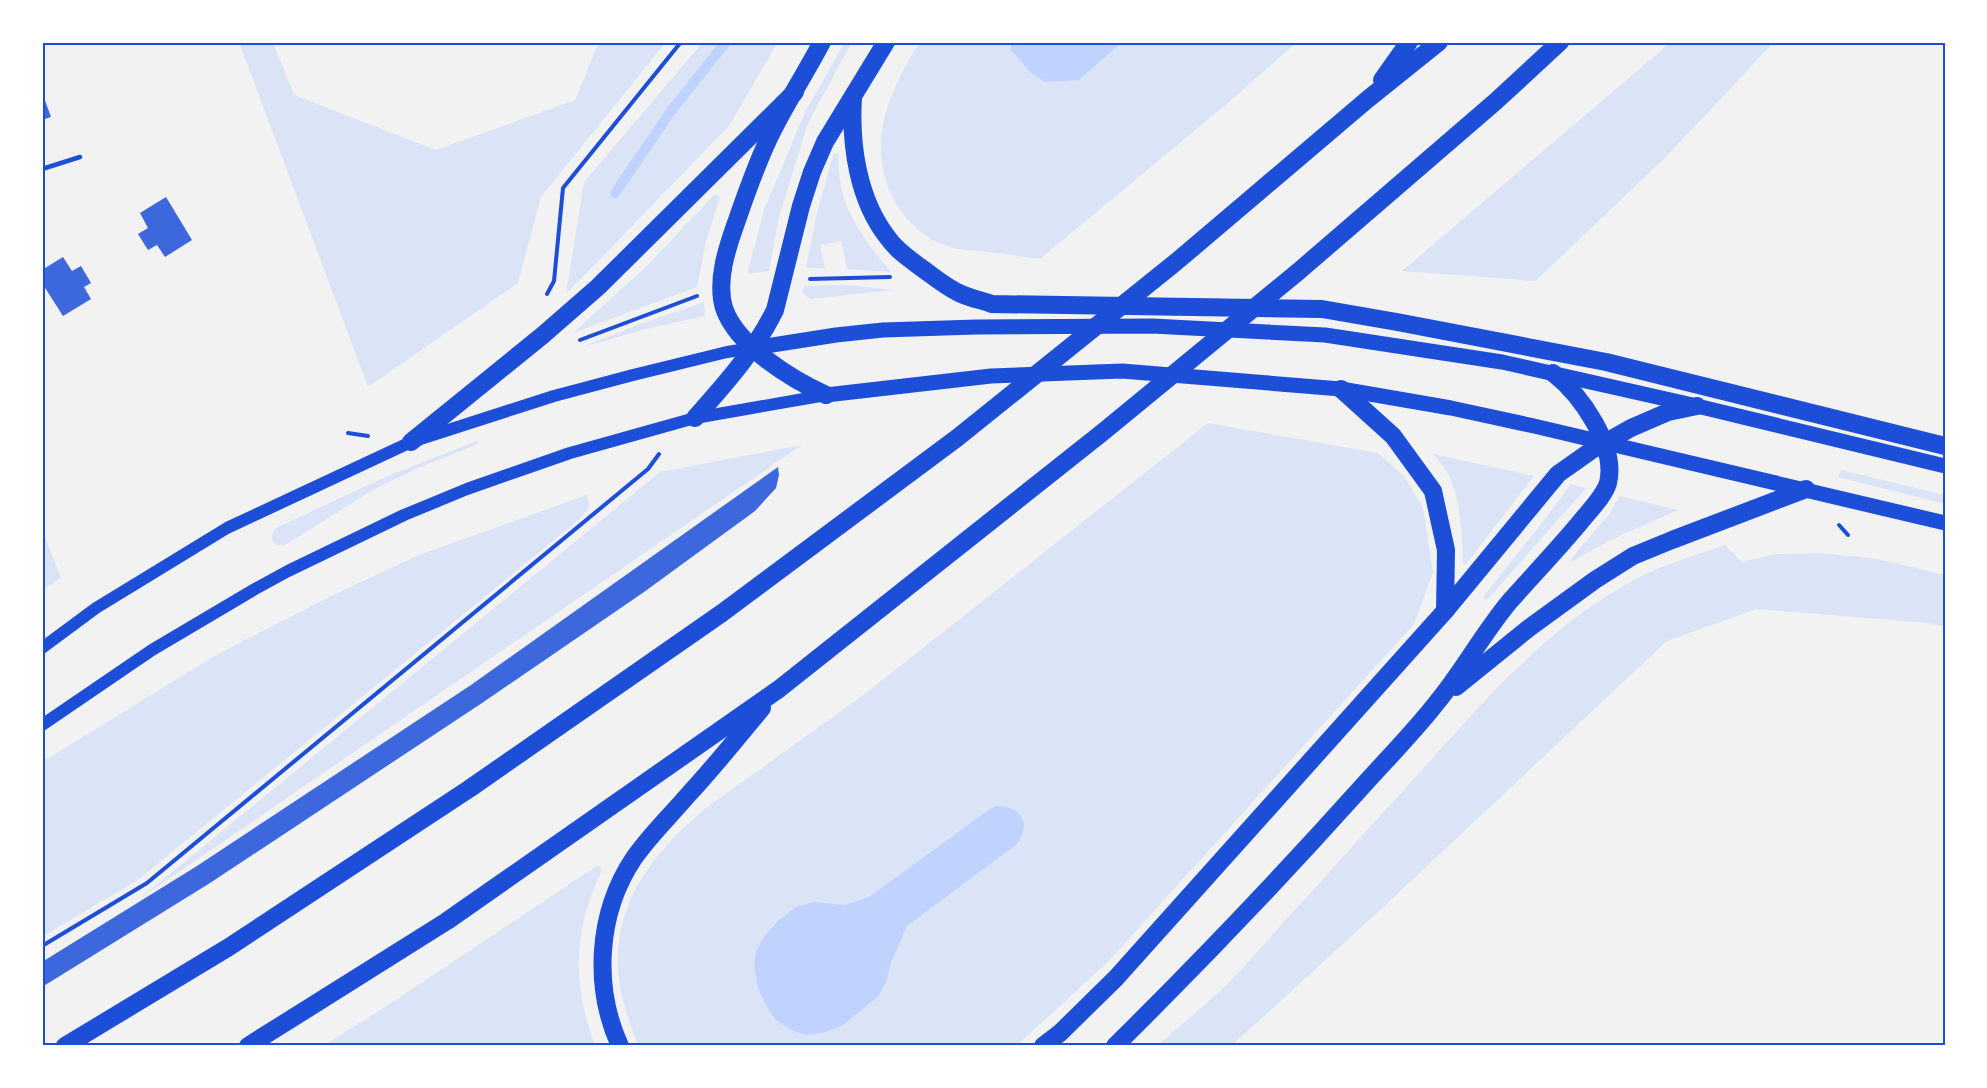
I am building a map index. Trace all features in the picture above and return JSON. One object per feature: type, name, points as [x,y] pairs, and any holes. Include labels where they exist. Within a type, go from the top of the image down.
[{"type":"highway","points":[[822,42],[770,137],[753,176],[729,244],[720,292],[725,309],[736,329],[753,348],[785,372],[826,395]]},
{"type":"highway","points":[[688,421],[735,373],[775,310],[801,206],[812,172],[825,142],[854,98],[886,42]]},
{"type":"highway","points":[[1368,99],[1409,42]]},
{"type":"highway","points":[[65,1046],[230,947],[516,757],[722,613],[957,438],[1176,262],[1368,99],[1439,42]]},
{"type":"highway","points":[[248,1046],[447,921],[779,689],[1103,432],[1299,271],[1496,102],[1560,42]]},
{"type":"highway","points":[[411,442],[543,335],[598,287],[795,92]]},
{"type":"highway","points":[[854,98],[853,126],[857,160],[867,204],[878,224],[889,240],[906,256],[957,292],[992,304],[1322,309],[1606,362],[1945,446]]},
{"type":"highway","points":[[1115,1046],[1181,980],[1316,837],[1438,701],[1509,603],[1552,557],[1596,503],[1607,485],[1610,471],[1604,443],[1583,405],[1553,374]]},
{"type":"highway","points":[[1341,389],[1393,436],[1433,491],[1446,550],[1445,611]]},
{"type":"highway","points":[[1042,1046],[1060,1032],[1116,978],[1445,611],[1558,474],[1604,443],[1657,416],[1697,406]]},
{"type":"highway","points":[[1438,701],[1529,628],[1595,580],[1634,556],[1806,489]]},
{"type":"highway","points":[[620,1046],[606,1007],[603,970],[605,926],[618,890],[633,859],[659,826],[779,689]]},
{"type":"main road","points":[[42,648],[96,608],[227,528],[411,442],[566,393],[675,364],[727,352],[883,330],[1152,326],[1325,335],[1502,362],[1945,466]]},
{"type":"main road","points":[[42,725],[152,650],[255,589],[394,519],[466,489],[570,453],[688,421],[826,395],[991,376],[1122,371],[1341,389],[1451,408],[1945,523]]},
{"type":"lane","points":[[42,169],[80,157]]},
{"type":"path","points":[[546,297],[554,281],[563,189],[681,42]]},
{"type":"path","points":[[802,280],[899,277]]},
{"type":"path","points":[[575,342],[698,296]]},
{"type":"path","points":[[42,946],[147,883],[648,469],[688,421]]},
{"type":"shaded area","points":[[239,42],[273,42],[294,95],[436,150],[575,100],[599,42],[666,42],[541,197],[518,283],[368,387]]},
{"type":"shaded area","points":[[703,42],[778,42],[729,126],[566,294],[584,182]]},
{"type":"shaded area","points":[[845,42],[852,42],[808,123],[779,217],[769,271],[747,274],[764,210],[805,112]]},
{"type":"shaded area","points":[[920,42],[1297,42],[1229,102],[1040,259],[959,249],[938,242],[910,222],[891,194],[882,161],[882,131],[894,91]]},
{"type":"shaded area","points":[[1671,42],[1774,42],[1663,160],[1535,281],[1402,271]]},
{"type":"shaded area","points":[[834,153],[838,154],[841,187],[854,222],[891,272],[847,269],[841,241],[820,245],[825,269],[806,267],[818,209]]},
{"type":"shaded area","points":[[715,194],[720,197],[706,242],[697,287],[573,333],[648,265]]},
{"type":"shaded area","points":[[850,285],[893,290],[810,299],[802,292],[804,286]]},
{"type":"shaded area","points":[[704,302],[705,316],[642,330],[580,348],[637,325]]},
{"type":"shaded area","points":[[1208,423],[1378,453],[1404,476],[1423,508],[1433,572],[1414,624],[1107,963],[1016,1046],[639,1046],[625,1010],[619,976],[619,944],[625,915],[637,887],[655,860],[706,808],[862,696]],"holes":[[[1016,845],[907,926],[878,997],[841,1026],[823,1033],[806,1035],[791,1030],[756,951],[765,935],[779,920],[831,904],[844,905],[869,897],[881,890]]]},
{"type":"shaded area","points":[[477,441],[478,444],[418,468],[373,490],[285,545],[277,545],[273,541],[272,535],[276,528],[385,477]]},
{"type":"shaded area","points":[[802,445],[138,900],[660,472]]},
{"type":"shaded area","points":[[1433,454],[1534,476],[1466,564],[1463,564],[1456,494],[1448,474]]},
{"type":"shaded area","points":[[1841,470],[1945,495],[1945,504],[1838,477]]},
{"type":"shaded area","points":[[1571,484],[1586,488],[1487,600],[1483,597],[1541,524]]},
{"type":"shaded area","points":[[587,495],[589,506],[581,518],[139,879],[42,937],[42,762],[216,655],[329,597],[419,555]]},
{"type":"shaded area","points":[[1620,496],[1678,510],[1610,540],[1574,561],[1570,560],[1610,513]]},
{"type":"shaded area","points":[[42,529],[61,578],[42,590]]},
{"type":"shaded area","points":[[1725,545],[1742,562],[1776,554],[1821,553],[1877,559],[1945,575],[1945,627],[1928,623],[1756,609],[1667,641],[1378,912],[1231,1046],[1157,1046],[1228,984],[1486,699],[1534,652],[1586,610],[1635,579]]},
{"type":"shaded area","points":[[598,865],[602,870],[585,914],[579,957],[582,1000],[595,1046],[323,1046],[382,1009]]},
{"type":"water","points":[[1011,42],[1122,42],[1079,80],[1045,82],[1030,72],[1011,50]]},
{"type":"water","points":[[997,806],[1013,809],[1022,818],[1024,824],[1021,838],[1016,845],[907,926],[878,997],[842,1026],[823,1033],[806,1035],[791,1030],[775,1019],[758,988],[754,966],[756,951],[765,935],[779,920],[796,907],[814,902],[844,905],[869,897]]},
{"type":"building","points":[[42,92],[51,117],[42,120]]},
{"type":"building","points":[[166,197],[192,240],[165,257],[157,245],[148,250],[138,234],[148,228],[140,213]]},
{"type":"building","points":[[63,257],[72,271],[81,266],[91,283],[84,287],[91,299],[63,316],[42,283],[42,270]]},
{"type":"building","points":[[778,467],[776,488],[755,511],[644,592],[482,703],[210,883],[42,987],[42,962],[197,866],[471,685]]},
{"type":"waterway","points":[[615,193],[671,111],[726,42]]}]
